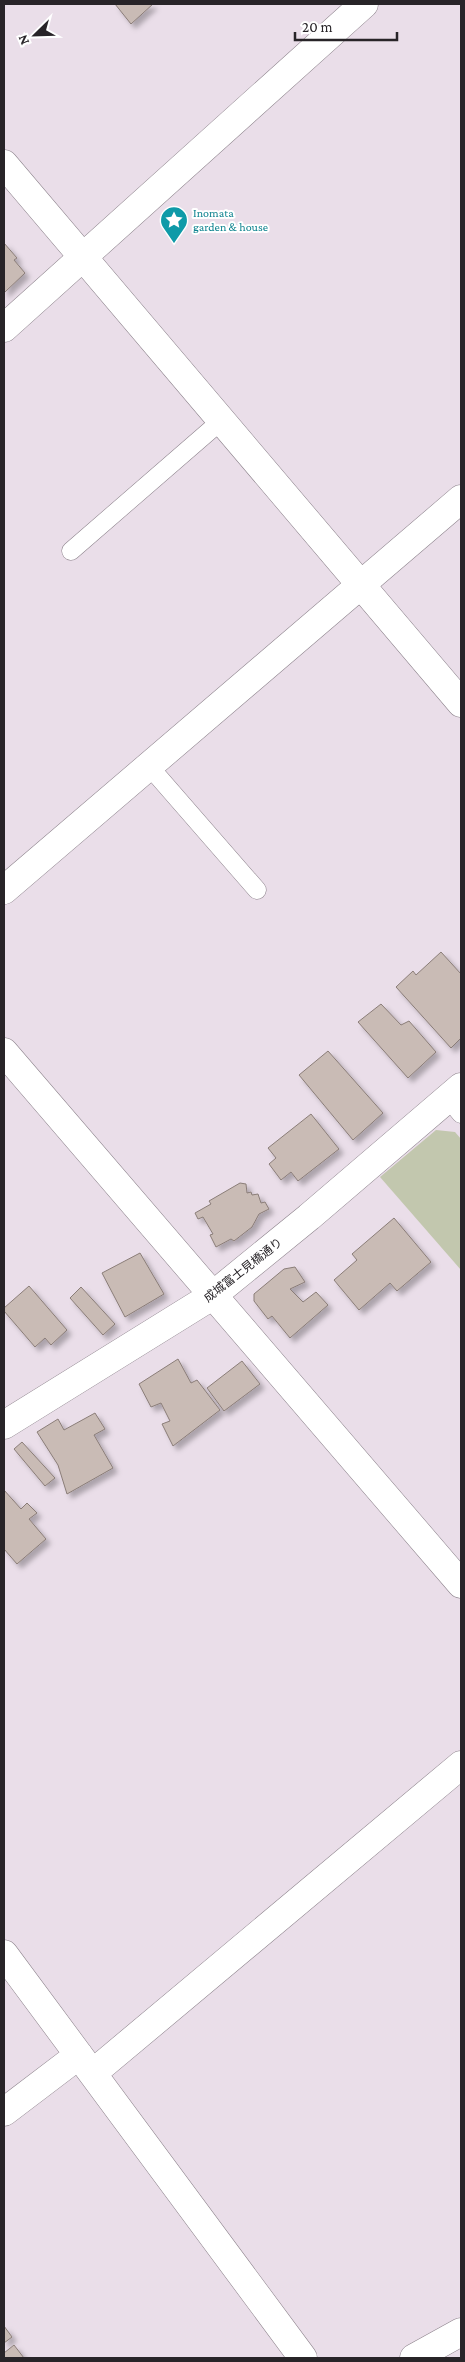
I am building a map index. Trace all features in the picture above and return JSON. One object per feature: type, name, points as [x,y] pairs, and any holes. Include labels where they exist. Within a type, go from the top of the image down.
[{"type":"street","points":[[4,328],[364,4]]},
{"type":"street","points":[[4,164],[461,703]]},
{"type":"street","points":[[4,890],[461,499]]},
{"type":"street","points":[[4,1052],[461,1584]]},
{"type":"street","name":"成城富士見橋通り","points":[[4,1425],[212,1296],[457,1100]]},
{"type":"street","points":[[4,2112],[86,2064],[461,1765]]},
{"type":"street","points":[[4,1954],[303,2358]]},
{"type":"street","points":[[414,2358],[461,2332]]},
{"type":"lane","points":[[71,551],[222,420]]},
{"type":"lane","points":[[149,766],[257,890]]},
{"type":"green space","points":[[436,1130],[455,1132],[461,1139],[461,1270],[380,1177]]},
{"type":"building","points":[[115,4],[153,4],[131,24]]},
{"type":"building","points":[[4,243],[17,258],[14,260],[25,273],[4,293]]},
{"type":"building","points":[[441,952],[461,974],[461,1038],[451,1048],[396,987],[413,971],[416,975]]},
{"type":"building","points":[[381,1004],[401,1025],[409,1021],[436,1052],[408,1078],[358,1022]]},
{"type":"building","points":[[328,1051],[383,1113],[353,1140],[299,1075]]},
{"type":"building","points":[[311,1114],[339,1149],[298,1181],[291,1172],[281,1180],[269,1164],[276,1158],[268,1148]]},
{"type":"building","points":[[240,1183],[246,1184],[247,1193],[251,1192],[252,1195],[258,1194],[261,1203],[265,1202],[269,1209],[259,1214],[252,1227],[234,1241],[231,1239],[216,1247],[210,1235],[213,1234],[203,1217],[198,1219],[195,1213],[211,1204],[209,1201]]},
{"type":"building","points":[[394,1218],[431,1262],[397,1291],[390,1283],[359,1310],[334,1280],[357,1260],[352,1254]]},
{"type":"building","points":[[140,1253],[164,1294],[125,1317],[102,1273]]},
{"type":"building","points":[[295,1267],[305,1282],[290,1289],[303,1302],[316,1292],[328,1305],[290,1338],[272,1316],[268,1319],[254,1301],[254,1294],[284,1269]]},
{"type":"building","points":[[29,1286],[67,1330],[51,1345],[45,1338],[35,1347],[4,1311],[4,1308]]},
{"type":"building","points":[[81,1287],[115,1324],[103,1335],[70,1298]]},
{"type":"building","points":[[178,1359],[191,1383],[197,1380],[220,1410],[173,1446],[162,1424],[170,1421],[161,1403],[151,1407],[139,1384]]},
{"type":"building","points":[[242,1361],[260,1384],[224,1411],[207,1388]]},
{"type":"building","points":[[95,1413],[105,1429],[94,1435],[113,1468],[67,1494],[58,1465],[37,1432],[58,1419],[64,1430]]},
{"type":"building","points":[[22,1442],[55,1478],[45,1486],[14,1449]]},
{"type":"building","points":[[4,1490],[21,1509],[27,1503],[37,1513],[29,1519],[46,1539],[17,1564],[4,1549]]},
{"type":"building","points":[[4,2326],[12,2337],[4,2343]]},
{"type":"building","points":[[14,2345],[24,2358],[4,2358],[4,2353]]},
{"type":"place","name":"Inomata garden & house","points":[[174,244]]}]
